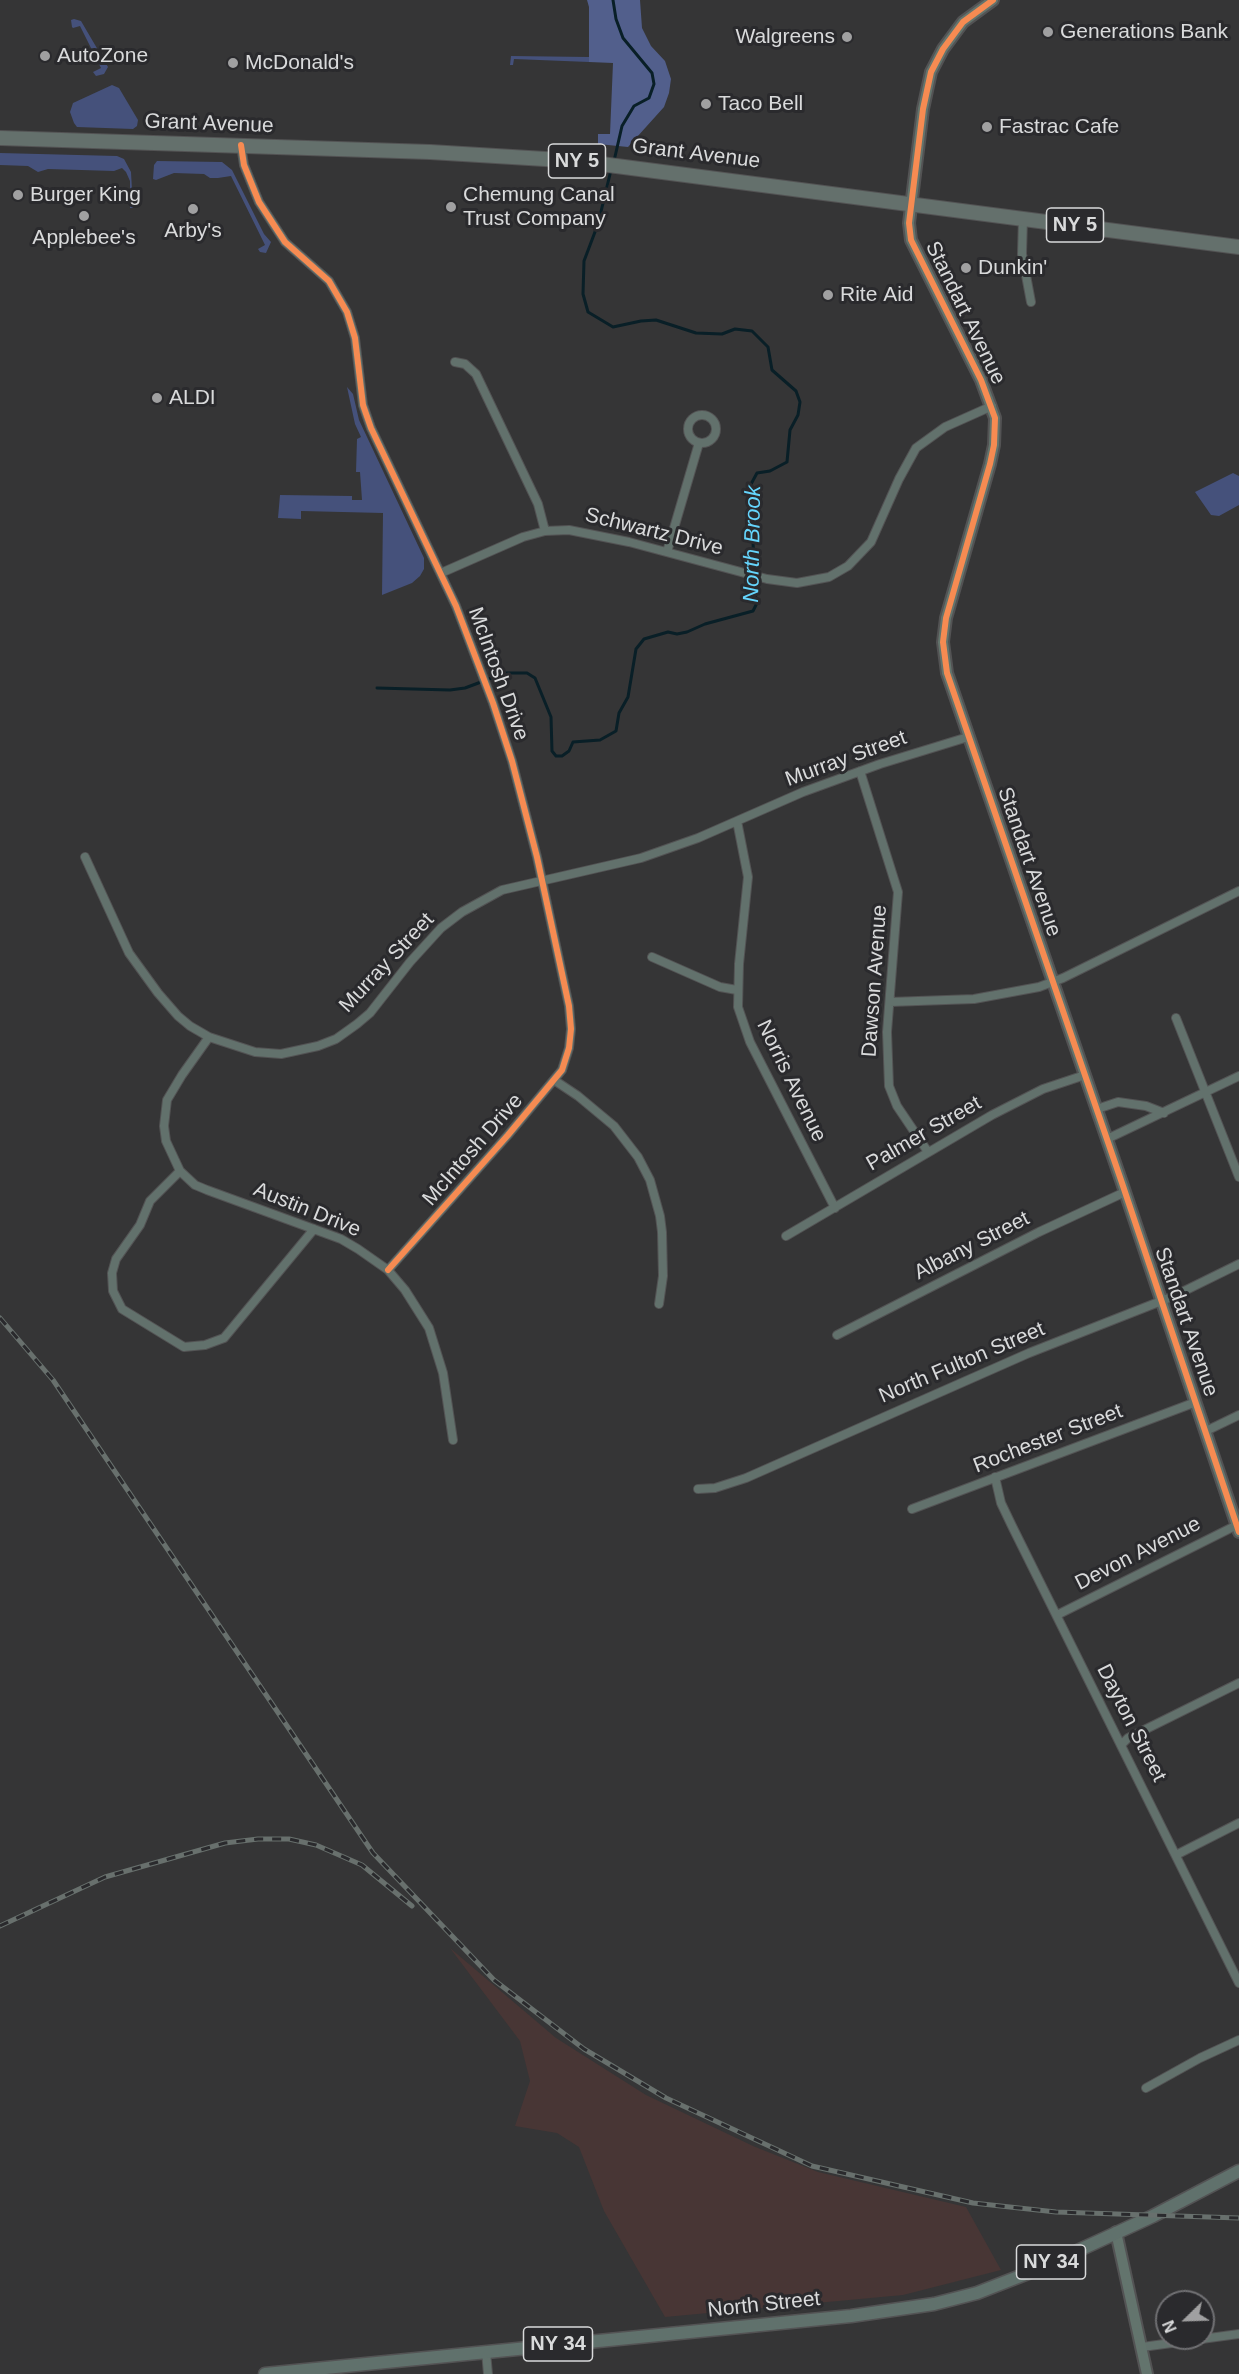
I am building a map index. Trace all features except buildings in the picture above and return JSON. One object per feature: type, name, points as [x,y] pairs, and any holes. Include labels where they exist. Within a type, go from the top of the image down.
[{"type":"highway","name":"Grant Avenue","points":[[0,138],[513,156],[578,161],[1239,248]]},
{"type":"main road","name":"North Street","points":[[265,2374],[851,2316],[917,2307],[1007,2282],[1154,2216],[1239,2171]]},
{"type":"street","name":"Standart Avenue","points":[[993,0],[963,22],[943,49],[931,72],[923,109],[909,223],[911,240],[992,406],[996,428],[990,464],[944,629],[947,673],[1238,1529]]},
{"type":"street","name":"McIntosh Drive","points":[[240,146],[244,165],[259,202],[285,242],[329,281],[347,312],[355,338],[363,405],[371,428],[441,573],[472,644],[512,761],[542,880],[569,1006],[572,1029],[562,1070],[388,1270]]},
{"type":"street","points":[[1023,218],[1022,254],[1030,302]]},
{"type":"street","points":[[454,362],[465,364],[476,374],[538,504],[545,531]]},
{"type":"street","name":"Schwartz Drive","points":[[441,573],[523,537],[545,531],[569,530],[590,532],[773,580],[805,583],[829,577],[848,566],[871,542],[899,479],[916,448],[945,428],[992,406]]},
{"type":"street","points":[[667,552],[699,443]]},
{"type":"street","name":"Murray Street","points":[[85,858],[129,953],[178,1016],[210,1037],[245,1049],[272,1054],[300,1051],[336,1039],[370,1013],[410,962],[452,919],[502,890],[641,858],[698,838],[802,792],[968,737]]},
{"type":"street","name":"Dawson Avenue","points":[[860,771],[898,892],[887,1054],[889,1086],[897,1106],[928,1152]]},
{"type":"street","name":"Norris Avenue","points":[[737,821],[748,877],[737,990],[738,1006],[750,1042],[835,1208]]},
{"type":"street","points":[[890,1002],[974,999],[1021,992],[1052,982],[1239,891]]},
{"type":"street","points":[[652,957],[720,987],[737,990]]},
{"type":"street","points":[[1176,1018],[1239,1177]]},
{"type":"street","name":"Austin Drive","points":[[210,1037],[167,1100],[164,1126],[166,1141],[180,1171],[195,1185],[314,1229],[358,1249],[388,1270],[405,1290],[429,1328],[443,1373],[453,1440]]},
{"type":"street","name":"Palmer Street","points":[[786,1236],[1026,1097],[1085,1075]]},
{"type":"street","points":[[1107,1139],[1239,1076]]},
{"type":"street","points":[[554,1080],[578,1096],[614,1126],[638,1157],[650,1180],[662,1232],[663,1276],[659,1304]]},
{"type":"street","points":[[1097,1109],[1118,1102],[1146,1106],[1164,1113]]},
{"type":"street","points":[[180,1171],[150,1201],[137,1231],[116,1258],[112,1273],[113,1291],[122,1309],[184,1347],[205,1345],[224,1338],[314,1229]]},
{"type":"street","name":"Albany Street","points":[[837,1335],[1039,1232],[1125,1192]]},
{"type":"street","name":"North Fulton Street","points":[[698,1489],[715,1488],[747,1478],[1029,1353],[1161,1302],[1239,1264]]},
{"type":"street","name":"Rochester Street","points":[[912,1509],[1196,1402]]},
{"type":"street","points":[[1206,1431],[1239,1415]]},
{"type":"street","name":"Dayton Street","points":[[995,1478],[1008,1518],[1239,1983]]},
{"type":"street","name":"Devon Avenue","points":[[1057,1615],[1238,1529]]},
{"type":"street","points":[[1121,1745],[1128,1738],[1239,1683]]},
{"type":"street","points":[[1176,1855],[1239,1823]]},
{"type":"street","points":[[1146,2088],[1200,2058],[1239,2040]]},
{"type":"street","points":[[1116,2232],[1147,2374]]},
{"type":"street","points":[[1142,2347],[1239,2334]]},
{"type":"street","points":[[486,2352],[488,2374]]},
{"type":"shaded area","points":[[587,0],[640,0],[642,28],[651,46],[665,61],[671,79],[664,107],[628,147],[598,144],[598,134],[610,134],[613,63],[589,62]]},
{"type":"shaded area","points":[[71,20],[81,21],[108,67],[104,74],[96,76],[93,72],[101,68],[80,26],[72,27]]},
{"type":"shaded area","points":[[511,56],[589,57],[589,62],[514,59],[513,65],[510,65]]},
{"type":"shaded area","points":[[112,85],[119,88],[138,120],[137,126],[133,129],[77,127],[70,112],[73,103]]},
{"type":"shaded area","points":[[0,153],[117,156],[124,159],[131,172],[133,208],[130,208],[130,181],[122,168],[114,171],[48,169],[38,172],[28,166],[0,165]]},
{"type":"shaded area","points":[[157,161],[222,162],[232,170],[264,234],[271,242],[266,253],[258,249],[265,245],[231,176],[210,178],[204,174],[174,173],[156,180],[153,179],[154,165]]},
{"type":"shaded area","points":[[347,387],[353,394],[359,420],[424,558],[424,569],[420,576],[412,583],[382,595],[383,513],[301,511],[301,519],[278,518],[280,495],[352,496],[352,500],[362,500],[360,472],[356,472],[357,439],[361,437],[355,424]]},
{"type":"shaded area","points":[[1233,473],[1239,476],[1239,505],[1219,516],[1211,515],[1195,492]]},
{"type":"shaded area","points":[[450,1948],[556,2038],[646,2095],[753,2146],[818,2172],[966,2207],[1001,2270],[903,2295],[665,2317],[604,2211],[579,2147],[557,2133],[515,2126],[530,2081],[520,2041]]},
{"type":"waterway","name":"North Brook","points":[[613,0],[616,19],[623,38],[652,73],[654,84],[649,98],[634,106],[622,126],[614,161]]},
{"type":"waterway","name":"North Brook","points":[[377,688],[450,690],[465,688],[505,673],[527,673],[535,678],[551,717],[552,751],[556,756],[562,756],[569,751],[573,742],[600,740],[616,731],[619,713],[628,697],[636,649],[644,639],[668,632],[677,634],[687,632],[705,624],[753,611],[756,605],[752,521],[757,504],[750,486],[757,473],[770,471],[787,462],[790,430],[798,415],[800,402],[796,391],[772,370],[768,347],[752,331],[735,329],[722,334],[696,333],[656,320],[613,327],[588,312],[583,294],[584,261],[598,224],[611,170]]},
{"type":"railway","points":[[0,1318],[53,1380],[373,1853],[494,1980],[584,2049],[666,2098],[812,2166],[973,2203],[1056,2212],[1239,2218]]},
{"type":"railway","points":[[0,1926],[105,1877],[225,1843],[258,1839],[289,1839],[316,1845],[362,1865],[412,1906]]},
{"type":"cycle path","points":[[993,0],[963,22],[943,49],[931,72],[923,109],[909,223],[911,240],[981,380],[995,418],[994,445],[990,464],[946,618],[943,642],[947,673],[1239,1532]]},
{"type":"cycle path","points":[[241,145],[244,165],[259,202],[285,242],[329,281],[347,312],[355,338],[363,405],[371,428],[456,606],[493,703],[512,761],[537,857],[569,1006],[571,1029],[569,1048],[562,1070],[508,1135],[388,1270]]},
{"type":"place","name":"Generations Bank","points":[[1048,32]]},
{"type":"place","name":"Walgreens","points":[[847,37]]},
{"type":"place","name":"AutoZone","points":[[45,56]]},
{"type":"place","name":"McDonald's","points":[[233,63]]},
{"type":"place","name":"Taco Bell","points":[[706,104]]},
{"type":"place","name":"Fastrac Cafe","points":[[987,127]]},
{"type":"place","name":"Burger King","points":[[18,195]]},
{"type":"place","name":"Chemung Canal Trust Company","points":[[451,207]]},
{"type":"place","name":"Arby's","points":[[193,209]]},
{"type":"place","name":"Applebee's","points":[[84,216]]},
{"type":"place","name":"Dunkin'","points":[[966,268]]},
{"type":"place","name":"Rite Aid","points":[[828,295]]},
{"type":"place","name":"ALDI","points":[[157,398]]}]
